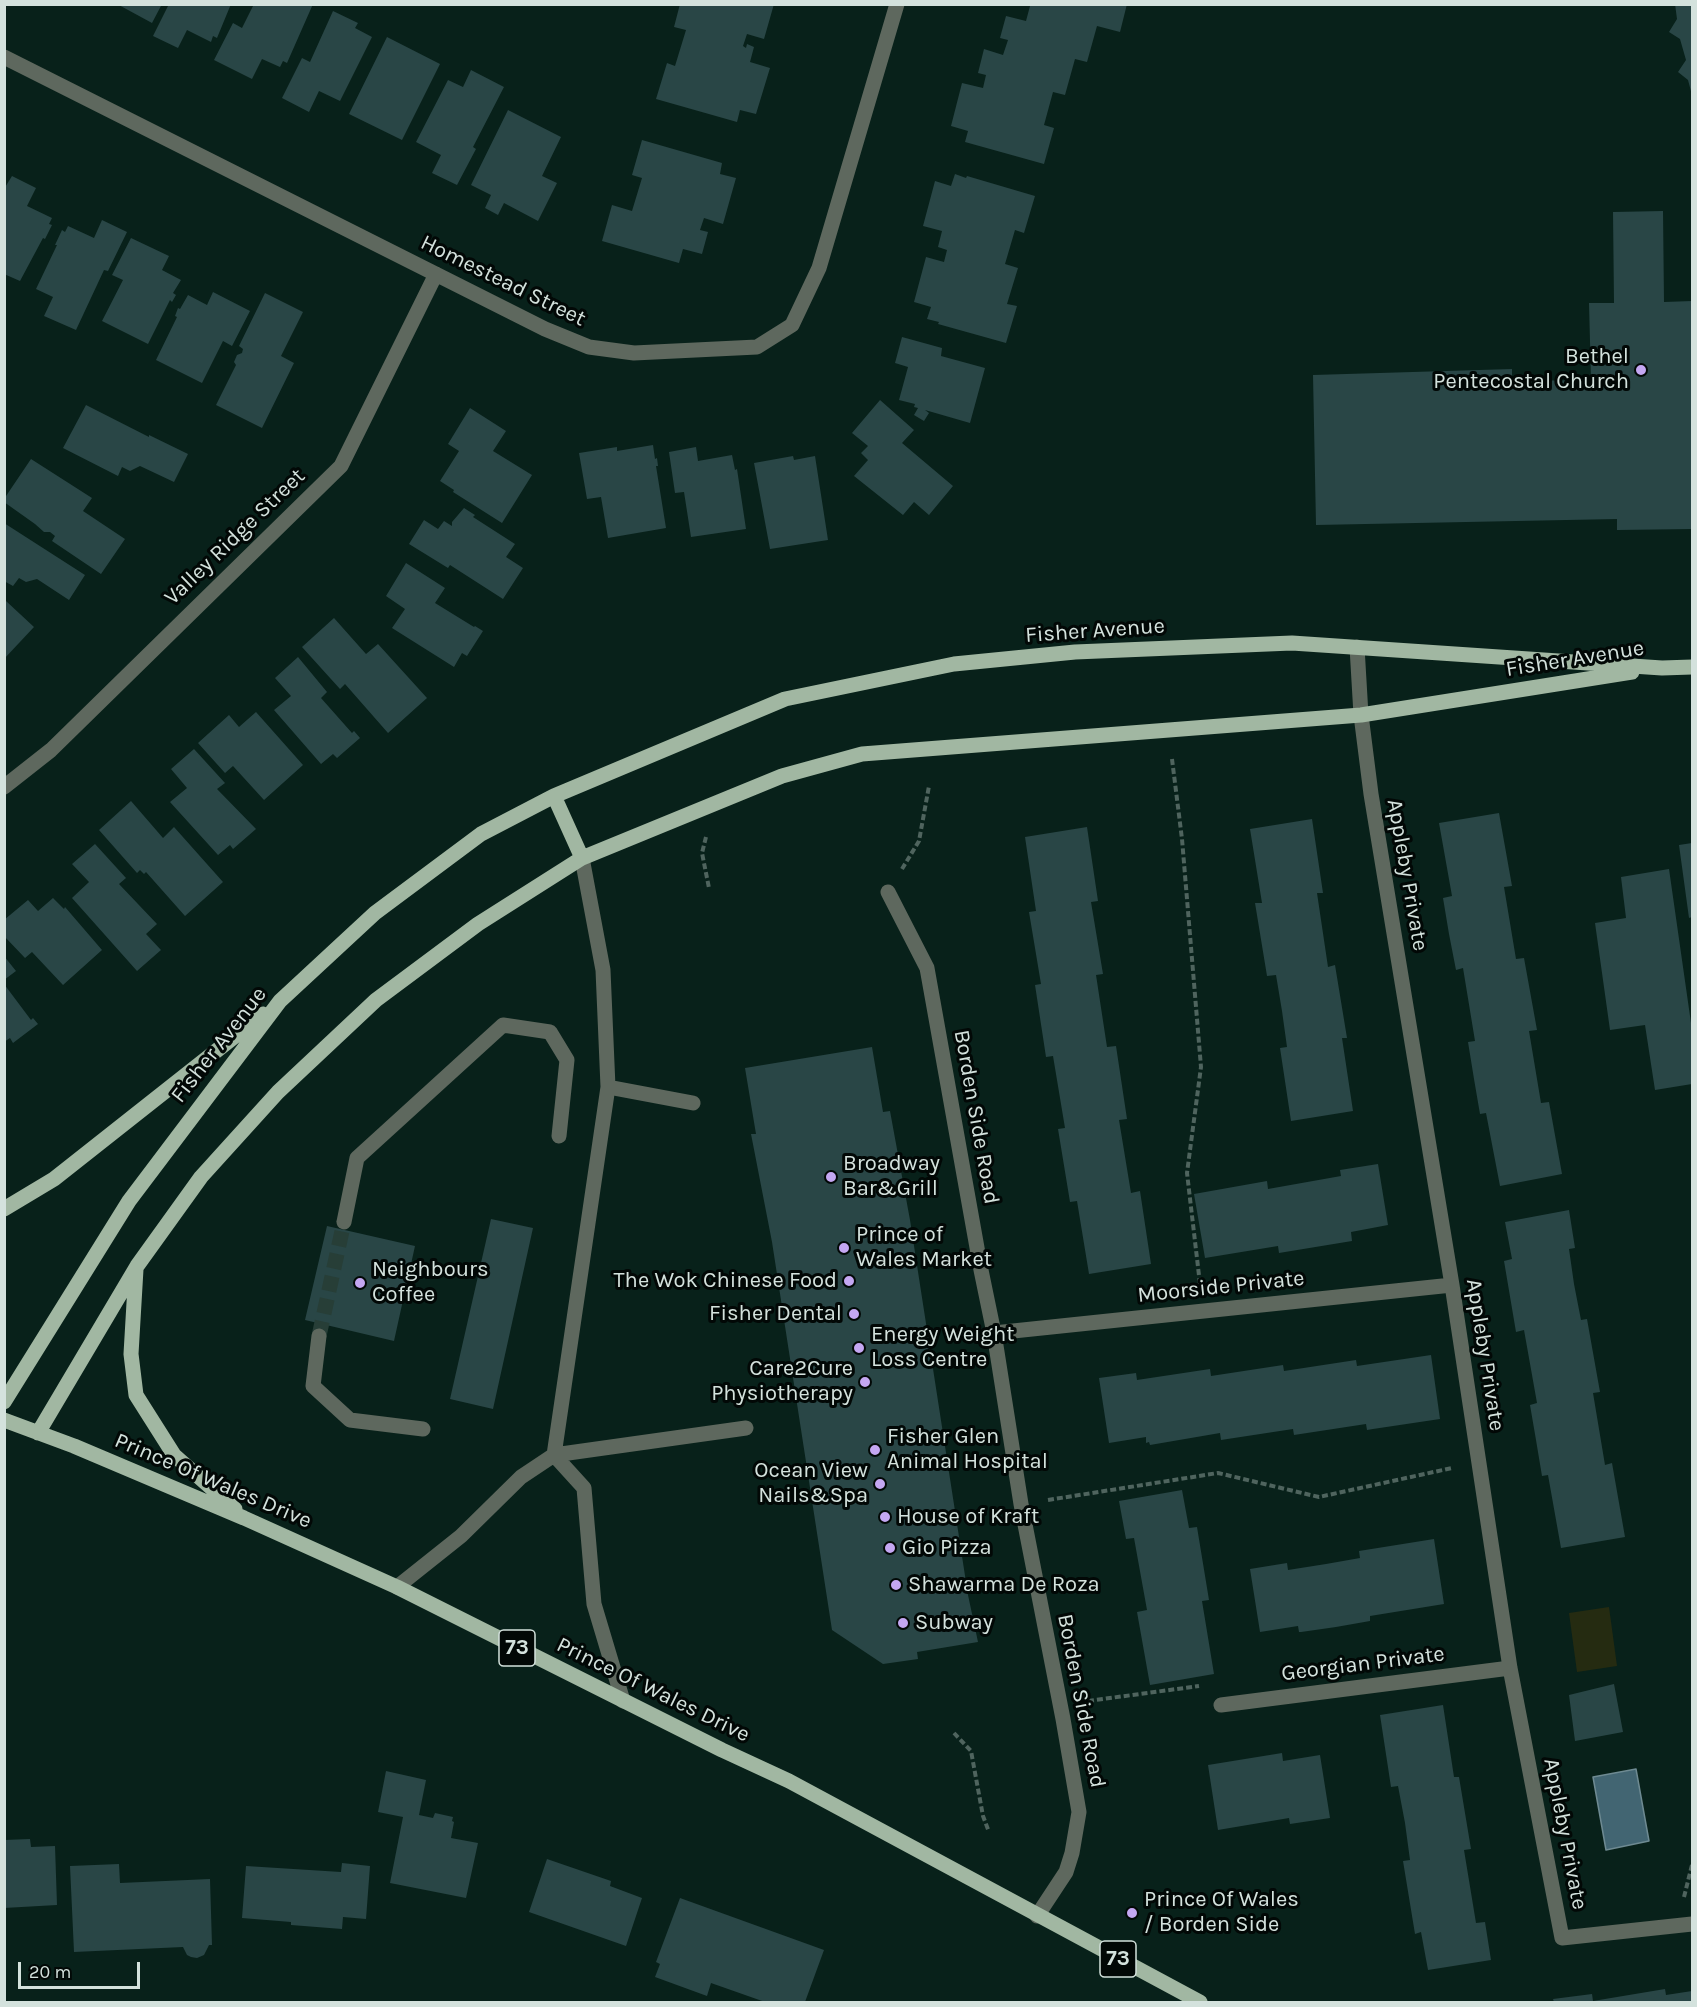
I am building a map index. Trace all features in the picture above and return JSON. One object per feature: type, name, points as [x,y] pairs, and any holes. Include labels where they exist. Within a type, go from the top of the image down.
[{"type":"main road","name":"Fisher Avenue","points":[[4,1402],[129,1201],[280,1001],[375,913],[481,834],[554,796],[784,699],[954,664],[1075,652],[1292,643],[1662,668],[1692,667]]},
{"type":"main road","name":"Fisher Avenue","points":[[38,1433],[137,1266],[209,1169],[278,1092],[376,1000],[478,924],[582,858],[782,776],[862,754],[1361,715],[1662,668]]},
{"type":"main road","points":[[554,796],[582,858]]},
{"type":"main road","points":[[4,1209],[54,1179],[280,1001]]},
{"type":"main road","points":[[137,1266],[130,1354],[136,1395],[174,1455],[244,1518]]},
{"type":"main road","name":"Prince Of Wales Drive","points":[[4,1420],[74,1446],[244,1518],[397,1587],[722,1750],[789,1781],[1200,2002]]},
{"type":"street","name":"Homestead Street","points":[[4,57],[545,329],[589,347],[634,352],[757,347],[792,325],[819,267],[897,4]]},
{"type":"street","name":"Valley Ridge Street","points":[[4,787],[51,750],[341,466],[436,274]]},
{"type":"street","name":"Appleby Private","points":[[1357,647],[1361,715],[1371,794],[1452,1285],[1510,1668],[1562,1938],[1692,1924]]},
{"type":"street","points":[[554,1455],[608,1087],[603,970],[582,858]]},
{"type":"street","name":"Borden Side Road","points":[[888,892],[927,968],[994,1333],[1021,1504],[1079,1812],[1072,1853],[1066,1872],[1037,1916]]},
{"type":"street","points":[[344,1222],[357,1158],[503,1025],[550,1032],[567,1060],[559,1136]]},
{"type":"street","points":[[608,1087],[693,1103]]},
{"type":"street","name":"Moorside Private","points":[[994,1333],[1452,1285]]},
{"type":"street","points":[[319,1336],[313,1386],[350,1420],[423,1429]]},
{"type":"street","points":[[397,1587],[461,1536],[521,1477],[554,1455],[746,1428]]},
{"type":"street","points":[[554,1455],[584,1488],[594,1604],[623,1701]]},
{"type":"street","name":"Georgian Private","points":[[1221,1704],[1510,1668]]},
{"type":"path","points":[[1172,759],[1182,839],[1201,1067],[1187,1173],[1203,1311]]},
{"type":"path","points":[[888,892],[919,841],[929,786]]},
{"type":"path","points":[[709,888],[702,853],[713,804]]},
{"type":"path","points":[[1021,1504],[1218,1473],[1319,1497],[1479,1462]]},
{"type":"path","points":[[1060,1705],[1202,1686]]},
{"type":"path","points":[[954,1732],[971,1752],[983,1816],[989,1832]]},
{"type":"green space","points":[[1609,1607],[1617,1666],[1577,1672],[1569,1613]]},
{"type":"water","points":[[1636,1769],[1649,1841],[1606,1850],[1593,1777]]},
{"type":"building","points":[[117,4],[162,4],[152,23]]},
{"type":"building","points":[[169,4],[231,4],[217,38],[213,36],[211,42],[187,30],[178,48],[153,36]]},
{"type":"building","points":[[254,4],[313,4],[287,63],[283,61],[280,67],[262,59],[252,79],[214,60],[233,23],[242,28]]},
{"type":"building","points":[[680,4],[774,4],[764,39],[747,34],[743,46],[746,48],[747,44],[754,47],[750,62],[770,68],[756,114],[740,110],[737,122],[656,99],[667,63],[675,66],[686,30],[674,27]]},
{"type":"building","points":[[1026,4],[1127,4],[1120,32],[1097,26],[1087,62],[1075,59],[1065,95],[1053,92],[1044,125],[1054,128],[1044,164],[965,142],[968,131],[951,126],[962,83],[983,88],[986,75],[978,73],[984,49],[1003,55],[1008,40],[1000,38],[1006,16],[1026,21],[1030,6]]},
{"type":"building","points":[[1675,4],[1692,4],[1692,95],[1688,80],[1678,72],[1686,60],[1680,39],[1669,32],[1677,19]]},
{"type":"building","points":[[333,11],[358,23],[355,28],[372,37],[340,101],[319,91],[309,112],[282,98],[302,58],[310,62]]},
{"type":"building","points":[[387,37],[440,64],[402,140],[349,114]]},
{"type":"building","points":[[471,70],[504,87],[473,147],[476,149],[457,185],[432,173],[441,155],[416,142],[448,80],[463,87]]},
{"type":"building","points":[[508,110],[561,137],[542,176],[557,183],[538,221],[504,203],[498,215],[485,208],[491,195],[471,185]]},
{"type":"building","points":[[642,140],[722,163],[720,174],[736,178],[723,224],[704,218],[700,230],[708,232],[702,254],[683,249],[679,263],[602,241],[612,205],[632,211],[642,178],[632,175]]},
{"type":"building","points":[[955,174],[1035,196],[1024,233],[1015,230],[1005,264],[1018,268],[1007,304],[1017,306],[1006,343],[938,324],[939,322],[927,319],[931,307],[914,302],[926,257],[944,262],[947,250],[938,247],[942,231],[923,226],[935,181],[951,186]]},
{"type":"building","points":[[12,176],[36,188],[27,206],[52,218],[49,224],[52,225],[45,239],[43,238],[20,281],[4,274],[4,189]]},
{"type":"building","name":"Bethel Pentecostal Church","points":[[1663,211],[1664,302],[1692,301],[1692,529],[1617,530],[1617,519],[1316,525],[1313,375],[1512,369],[1512,381],[1591,380],[1589,303],[1614,303],[1613,212]]},
{"type":"building","points":[[102,220],[127,232],[108,271],[104,270],[76,330],[44,316],[53,297],[36,289],[62,230],[65,232],[68,226],[94,238]]},
{"type":"building","points":[[131,238],[169,256],[162,270],[181,280],[173,293],[176,295],[172,302],[170,300],[148,344],[102,321],[123,280],[112,275]]},
{"type":"building","points":[[213,292],[250,311],[232,346],[223,341],[202,383],[156,360],[177,317],[175,316],[178,308],[180,309],[188,295],[207,305]]},
{"type":"building","points":[[265,293],[303,312],[281,356],[294,363],[262,428],[216,405],[236,365],[234,362],[237,355],[242,353],[243,349],[239,346]]},
{"type":"building","points":[[902,337],[942,348],[941,356],[985,368],[970,423],[925,410],[929,413],[924,421],[914,415],[918,408],[914,407],[915,404],[899,400],[908,367],[895,363]]},
{"type":"building","points":[[880,400],[914,430],[902,443],[953,486],[929,515],[914,502],[903,515],[854,476],[868,460],[861,453],[868,446],[852,433]]},
{"type":"building","points":[[86,405],[188,454],[174,482],[140,466],[130,471],[122,467],[118,476],[63,448]]},
{"type":"building","points":[[470,408],[506,431],[493,451],[532,475],[502,523],[453,492],[454,490],[440,481],[459,451],[448,444]]},
{"type":"building","points":[[653,445],[655,459],[657,458],[658,466],[656,466],[666,528],[608,538],[601,497],[587,499],[579,453],[617,447],[617,451]]},
{"type":"building","points":[[696,447],[698,461],[732,455],[735,470],[737,469],[746,529],[691,537],[684,492],[675,493],[669,452]]},
{"type":"building","points":[[793,456],[794,460],[815,456],[828,540],[770,549],[754,463]]},
{"type":"building","points":[[31,459],[92,498],[83,511],[125,539],[101,574],[52,541],[55,536],[50,532],[44,532],[4,502]]},
{"type":"building","points":[[464,508],[475,515],[473,517],[515,544],[506,557],[523,568],[503,599],[450,565],[448,568],[409,544],[424,520],[438,529],[444,521],[452,526],[452,522]]},
{"type":"building","points":[[4,523],[85,575],[69,600],[37,579],[26,582],[19,578],[13,586],[4,581]]},
{"type":"building","points":[[406,563],[445,588],[435,603],[483,631],[467,656],[462,653],[454,667],[392,628],[405,609],[386,596]]},
{"type":"building","points":[[6,601],[34,627],[4,659],[4,603]]},
{"type":"building","points":[[334,618],[366,654],[378,644],[427,698],[388,733],[345,684],[340,689],[302,647]]},
{"type":"building","points":[[298,657],[327,692],[321,698],[352,733],[354,731],[360,738],[337,758],[333,754],[321,764],[274,710],[291,696],[275,678]]},
{"type":"building","points":[[256,712],[303,765],[264,800],[233,766],[225,773],[198,743],[229,715],[239,727]]},
{"type":"building","points":[[194,749],[225,783],[217,789],[256,829],[233,849],[230,845],[218,855],[170,802],[187,788],[171,769]]},
{"type":"building","points":[[131,801],[163,838],[174,827],[223,882],[185,916],[146,872],[144,874],[140,870],[137,873],[99,830]]},
{"type":"building","points":[[1499,813],[1512,886],[1504,887],[1516,959],[1524,958],[1537,1030],[1529,1031],[1541,1103],[1549,1102],[1562,1174],[1500,1186],[1486,1113],[1480,1114],[1474,1079],[1468,1042],[1475,1041],[1463,968],[1456,970],[1449,934],[1443,898],[1452,896],[1439,823]]},
{"type":"building","points":[[1312,819],[1323,893],[1317,893],[1328,967],[1335,965],[1347,1038],[1342,1038],[1353,1111],[1291,1121],[1280,1048],[1287,1047],[1282,1011],[1276,975],[1267,976],[1255,903],[1262,903],[1250,829]]},
{"type":"building","points":[[1087,827],[1098,901],[1091,902],[1103,974],[1096,975],[1107,1047],[1116,1046],[1127,1119],[1119,1120],[1131,1193],[1140,1191],[1151,1264],[1089,1274],[1077,1201],[1070,1202],[1058,1129],[1065,1128],[1053,1056],[1046,1057],[1035,985],[1041,984],[1029,912],[1036,911],[1025,837]]},
{"type":"building","points":[[1692,843],[1692,917],[1689,918],[1679,845]]},
{"type":"building","points":[[95,844],[126,878],[119,884],[157,924],[146,934],[161,950],[137,971],[72,898],[89,882],[72,864]]},
{"type":"building","points":[[1669,869],[1692,1030],[1692,1084],[1655,1090],[1645,1025],[1610,1030],[1595,923],[1626,918],[1621,877]]},
{"type":"building","points":[[53,898],[64,909],[65,907],[102,950],[63,985],[32,952],[25,958],[4,936],[4,920],[28,900],[38,911]]},
{"type":"building","points":[[4,956],[16,971],[4,980]]},
{"type":"building","points":[[4,984],[31,1020],[33,1018],[38,1024],[13,1043],[10,1038],[4,1042]]},
{"type":"building","points":[[872,1047],[883,1112],[890,1111],[910,1220],[968,1595],[978,1642],[917,1652],[918,1659],[883,1664],[832,1630],[772,1242],[751,1134],[756,1134],[745,1068]]},
{"type":"building","points":[[1378,1164],[1388,1225],[1351,1232],[1352,1241],[1279,1253],[1278,1246],[1205,1258],[1194,1194],[1267,1181],[1268,1189],[1341,1176],[1340,1170]]},
{"type":"building","points":[[1569,1210],[1575,1248],[1569,1249],[1574,1284],[1581,1320],[1587,1319],[1600,1392],[1593,1393],[1605,1465],[1612,1463],[1625,1537],[1561,1548],[1548,1475],[1542,1476],[1530,1405],[1537,1403],[1524,1330],[1516,1332],[1504,1261],[1512,1259],[1505,1222]]},
{"type":"building","points":[[491,1219],[533,1228],[493,1409],[450,1399]]},
{"type":"building","name":"Neighbours Coffee","points":[[327,1226],[415,1246],[394,1341],[305,1320]]},
{"type":"building","points":[[1431,1355],[1440,1419],[1367,1430],[1366,1424],[1294,1435],[1293,1429],[1221,1440],[1220,1433],[1150,1445],[1149,1442],[1146,1443],[1146,1437],[1109,1443],[1099,1378],[1136,1373],[1137,1380],[1210,1369],[1211,1376],[1283,1365],[1284,1371],[1356,1360],[1357,1366]]},
{"type":"building","points":[[1182,1490],[1189,1528],[1197,1527],[1209,1600],[1202,1601],[1214,1674],[1150,1685],[1137,1612],[1147,1610],[1134,1538],[1126,1539],[1119,1501]]},
{"type":"building","points":[[1434,1539],[1444,1604],[1370,1616],[1370,1621],[1336,1627],[1299,1632],[1298,1626],[1260,1632],[1250,1569],[1287,1563],[1288,1570],[1326,1564],[1360,1558],[1359,1551]]},
{"type":"building","points":[[1614,1684],[1623,1732],[1575,1741],[1569,1695]]},
{"type":"building","points":[[1443,1705],[1454,1777],[1459,1777],[1471,1849],[1464,1850],[1476,1923],[1485,1922],[1491,1960],[1428,1970],[1421,1932],[1415,1934],[1403,1861],[1410,1860],[1405,1823],[1398,1786],[1391,1787],[1380,1715]]},
{"type":"building","points":[[1282,1753],[1283,1761],[1320,1755],[1330,1818],[1290,1824],[1289,1818],[1218,1830],[1208,1765]]},
{"type":"building","points":[[386,1771],[426,1780],[419,1815],[433,1818],[435,1813],[453,1817],[451,1838],[478,1843],[466,1898],[390,1883],[403,1817],[378,1812]]},
{"type":"building","points":[[30,1839],[31,1847],[55,1846],[57,1905],[4,1908],[4,1840]]},
{"type":"building","points":[[547,1859],[611,1881],[610,1886],[642,1898],[626,1946],[529,1912]]},
{"type":"building","points":[[342,1863],[370,1866],[366,1919],[343,1917],[342,1929],[242,1918],[246,1866],[341,1872]]},
{"type":"building","points":[[119,1864],[120,1883],[210,1879],[212,1945],[209,1945],[204,1955],[197,1958],[191,1957],[187,1955],[183,1947],[74,1952],[70,1866]]},
{"type":"building","points":[[680,1898],[824,1950],[805,2002],[765,2002],[711,1983],[707,1996],[655,1977],[660,1964],[656,1962]]},
{"type":"building","points":[[1665,1989],[1666,1995],[1692,1991],[1692,2002],[1554,2002],[1553,1999],[1592,1994],[1593,2001]]},
{"type":"tunnel","points":[[319,1336],[344,1222]]},
{"type":"place","name":"Bethel Pentecostal Church","points":[[1641,370]]},
{"type":"place","name":"Broadway Bar&Grill","points":[[831,1177]]},
{"type":"place","name":"Prince of Wales Market","points":[[844,1248]]},
{"type":"place","name":"The Wok Chinese Food","points":[[849,1281]]},
{"type":"place","name":"Neighbours Coffee","points":[[360,1283]]},
{"type":"place","name":"Fisher Dental","points":[[854,1314]]},
{"type":"place","name":"Energy Weight Loss Centre","points":[[859,1348]]},
{"type":"place","name":"Care2Cure Physiotherapy","points":[[865,1382]]},
{"type":"place","name":"Fisher Glen Animal Hospital","points":[[875,1450]]},
{"type":"place","name":"Ocean View Nails&Spa","points":[[880,1484]]},
{"type":"place","name":"House of Kraft","points":[[885,1517]]},
{"type":"place","name":"Gio Pizza","points":[[890,1548]]},
{"type":"place","name":"Shawarma De Roza","points":[[896,1585]]},
{"type":"place","name":"Subway","points":[[903,1623]]},
{"type":"place","name":"Prince Of Wales / Borden Side","points":[[1132,1913]]}]
